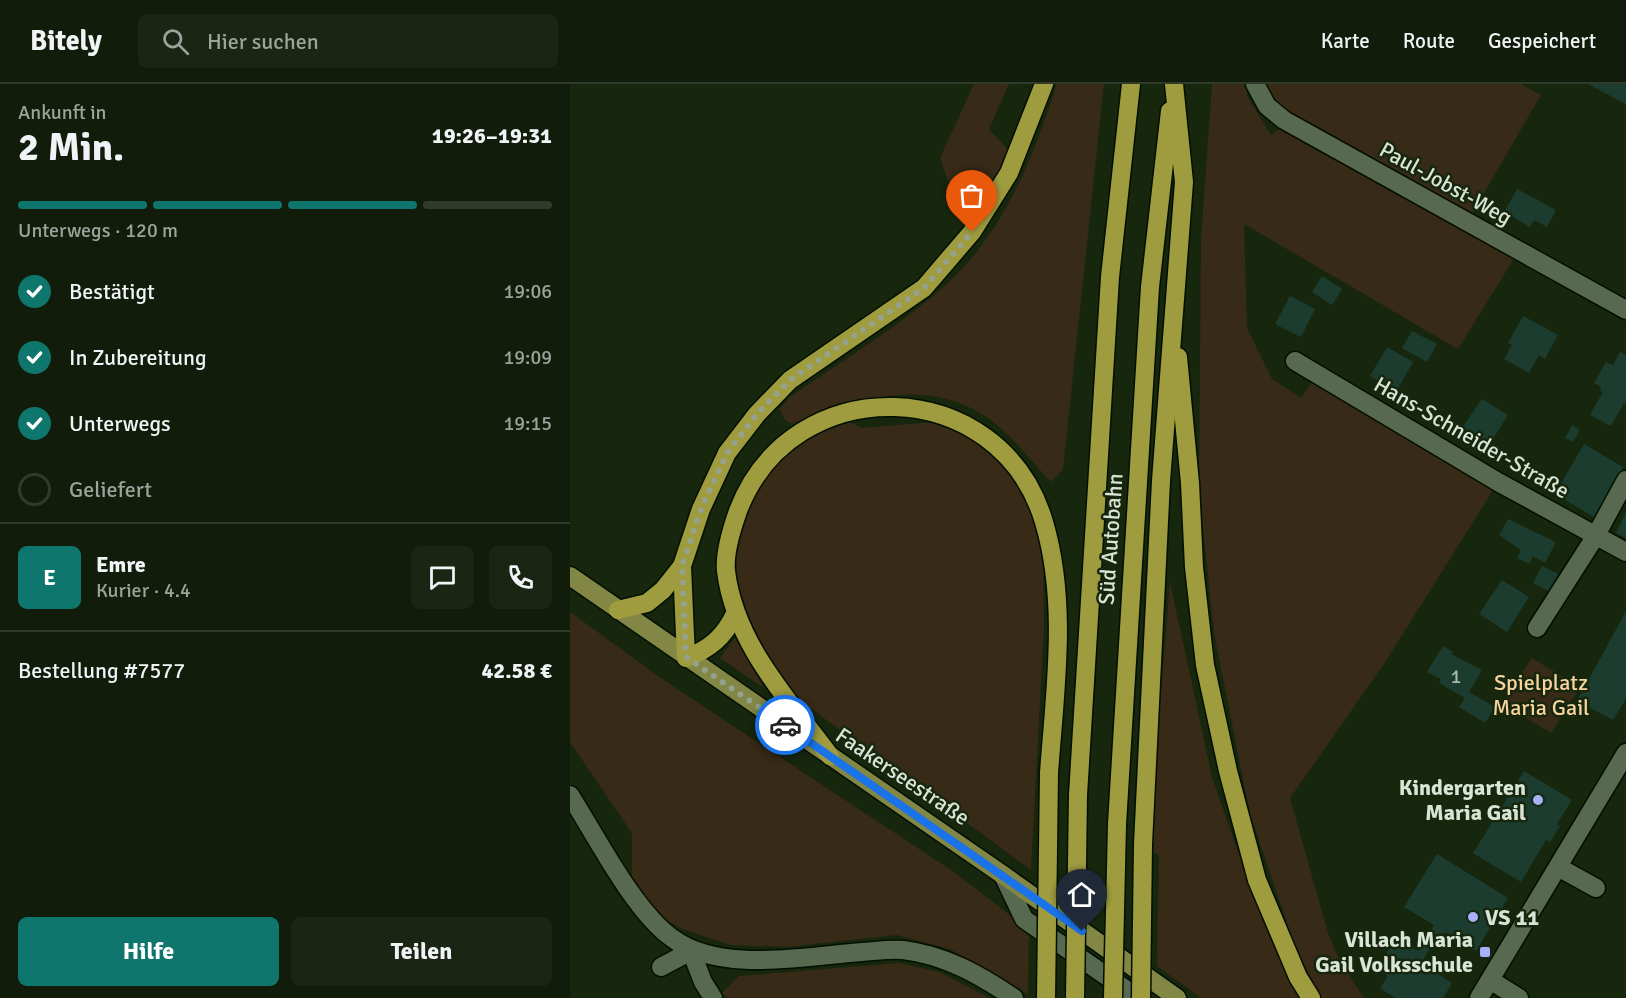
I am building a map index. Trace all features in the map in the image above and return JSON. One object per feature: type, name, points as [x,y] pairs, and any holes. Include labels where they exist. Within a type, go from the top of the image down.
[{"type":"highway","points":[[618,610],[647,603],[663,590],[682,566],[701,509],[727,453],[757,414],[790,380],[924,288],[972,232],[1009,173],[1044,84]]},
{"type":"highway","name":"Süd Autobahn","points":[[1075,998],[1077,795],[1109,289],[1131,84]]},
{"type":"highway","points":[[1139,998],[1143,843],[1161,481],[1184,182],[1173,84]]},
{"type":"highway","name":"Süd Autobahn","points":[[1113,998],[1116,824],[1150,287],[1173,84]]},
{"type":"highway","points":[[1174,304],[1190,483],[1194,567],[1205,665],[1228,771],[1257,880],[1298,977],[1311,998]]},
{"type":"highway","points":[[830,756],[761,664],[735,614],[726,568],[733,525],[746,489],[769,460],[792,439],[817,424],[849,412],[882,405],[934,411],[963,424],[1011,461],[1028,485],[1044,520],[1057,597],[1058,640],[1049,773],[1046,998]]},
{"type":"highway","points":[[682,566],[686,657],[706,650],[727,631],[735,614]]},
{"type":"main road","name":"Faakerseestraße","points":[[570,576],[1004,875],[1177,998]]},
{"type":"street","name":"Paul-Jobst-Weg","points":[[1255,84],[1266,106],[1284,120],[1626,310]]},
{"type":"street","name":"Hans-Schneider-Straße","points":[[1295,361],[1595,537],[1626,552]]},
{"type":"street","points":[[1537,628],[1595,537],[1626,480]]},
{"type":"street","points":[[1479,998],[1626,753]]},
{"type":"street","points":[[570,795],[646,915],[671,938],[692,951],[749,960],[900,950],[927,953],[957,964],[1014,998]]},
{"type":"street","points":[[1558,867],[1596,888]]},
{"type":"street","points":[[1004,875],[1024,919],[1139,998]]},
{"type":"street","points":[[661,967],[692,951]]},
{"type":"street","points":[[692,951],[703,982],[713,998]]},
{"type":"street","points":[[1490,980],[1519,998]]},
{"type":"green space","points":[[974,84],[1009,84],[989,129],[1010,152],[989,195],[973,200],[959,211],[940,158]]},
{"type":"green space","points":[[1057,84],[1104,84],[1063,469],[1051,482],[1010,437],[992,421],[959,403],[935,397],[887,396],[839,407],[792,424],[785,420],[780,409],[789,398],[916,309],[955,276],[973,256],[990,234],[1017,186],[1039,136]]},
{"type":"green space","points":[[1212,84],[1247,84],[1247,96],[1271,135],[1283,126],[1515,257],[1458,349],[1244,224],[1247,328],[1272,379],[1301,398],[1314,379],[1493,490],[1384,664],[1290,798],[1328,933],[1341,963],[1364,998],[1321,998],[1294,944],[1250,814],[1214,633],[1199,490],[1201,240]]},
{"type":"green space","points":[[1265,84],[1521,84],[1541,95],[1470,217],[1289,116],[1270,97]]},
{"type":"green space","points":[[848,421],[861,428],[935,422],[964,435],[991,453],[1019,485],[1037,523],[1043,547],[1044,626],[1031,870],[806,705],[768,662],[751,633],[740,598],[736,565],[740,533],[750,504],[766,478],[788,455],[815,436]]},
{"type":"green space","points":[[1170,582],[1212,777],[1246,875],[1300,998],[1201,998],[1157,966],[1159,856],[1151,849],[1155,765]]},
{"type":"green space","points":[[570,612],[665,681],[957,874],[1029,930],[1028,994],[950,949],[897,935],[787,947],[730,945],[680,928],[658,914],[632,876],[632,833],[570,742]]},
{"type":"green space","points":[[735,638],[764,688],[720,658]]},
{"type":"green space","name":"Spielplatz Maria Gail","points":[[1532,658],[1580,687],[1551,733],[1501,703]]},
{"type":"green space","points":[[899,963],[939,972],[990,998],[728,998],[722,993],[739,976]]},
{"type":"building","points":[[1588,84],[1626,84],[1626,104],[1620,101]]},
{"type":"building","points":[[1517,189],[1556,210],[1547,227],[1534,220],[1530,227],[1504,212]]},
{"type":"building","points":[[1322,276],[1342,289],[1332,305],[1312,292]]},
{"type":"building","points":[[1290,296],[1315,309],[1301,337],[1275,324]]},
{"type":"building","points":[[1523,316],[1558,335],[1545,359],[1539,355],[1529,373],[1504,359],[1512,345],[1508,343]]},
{"type":"building","points":[[1412,331],[1437,344],[1427,362],[1402,348]]},
{"type":"building","points":[[1387,347],[1413,362],[1396,392],[1370,376]]},
{"type":"building","points":[[1620,352],[1626,355],[1626,404],[1624,403],[1611,426],[1590,415],[1603,392],[1600,391],[1601,387],[1594,383],[1606,362],[1613,365]]},
{"type":"building","points":[[1482,399],[1508,415],[1483,455],[1455,438]]},
{"type":"building","points":[[1572,425],[1580,430],[1573,442],[1565,438]]},
{"type":"building","points":[[1584,444],[1623,467],[1594,517],[1555,494]]},
{"type":"building","points":[[1626,512],[1626,538],[1616,533]]},
{"type":"building","points":[[1508,519],[1556,542],[1545,563],[1533,556],[1529,564],[1517,558],[1521,550],[1499,535]]},
{"type":"building","points":[[1542,566],[1558,574],[1549,591],[1533,583]]},
{"type":"building","points":[[1502,580],[1529,597],[1507,632],[1479,614]]},
{"type":"building","points":[[1626,611],[1626,699],[1613,720],[1577,701]]},
{"type":"building","points":[[1443,646],[1453,652],[1451,654],[1482,670],[1469,692],[1495,707],[1485,723],[1459,707],[1465,698],[1439,683],[1441,679],[1427,672]]},
{"type":"building","points":[[1524,771],[1572,800],[1557,824],[1560,826],[1550,842],[1546,840],[1521,882],[1473,853]]},
{"type":"building","points":[[1437,854],[1508,898],[1476,951],[1445,932],[1437,944],[1434,942],[1421,963],[1452,983],[1443,998],[1395,998],[1380,988],[1388,976],[1377,969],[1396,938],[1418,951],[1434,925],[1404,907]]},
{"type":"way so far","points":[[785,725],[686,657],[682,566],[701,509],[727,453],[757,414],[790,380],[924,288],[972,232]]},
{"type":"place","name":"Kindergarten Maria Gail","points":[[1538,800]]},
{"type":"place","name":"VS 11","points":[[1473,917]]},
{"type":"place","name":"Villach Maria Gail Volksschule","points":[[1485,952]]},
{"type":"route","points":[[785,725],[1082,931]]}]
